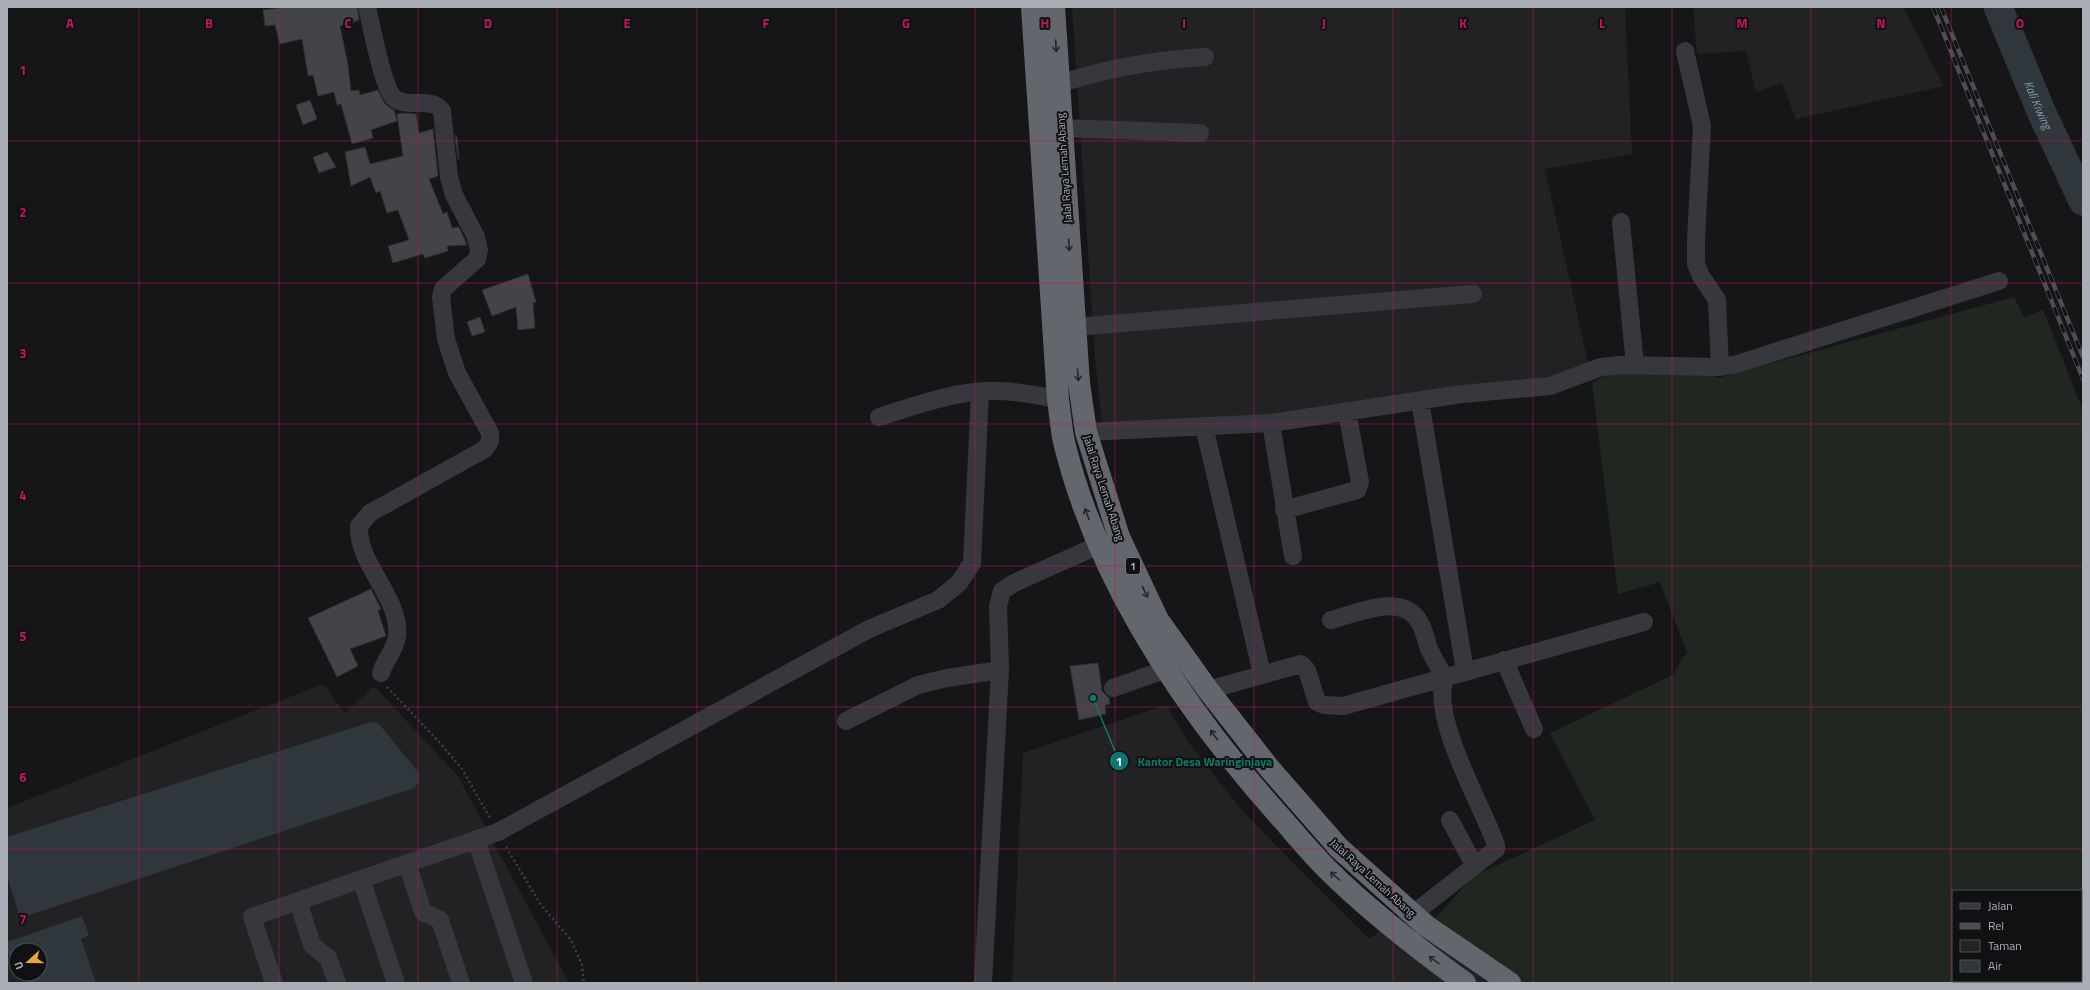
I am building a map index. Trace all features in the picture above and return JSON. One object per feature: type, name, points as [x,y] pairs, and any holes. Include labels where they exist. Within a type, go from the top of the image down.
[{"type":"highway","name":"Jalal Raya Lemah Abang","points":[[1032,7],[1058,399],[1066,448],[1078,491],[1099,545],[1142,631],[1188,702],[1246,778],[1327,869],[1408,941],[1466,983]]},
{"type":"highway","name":"Jalal Raya Lemah Abang","points":[[1054,7],[1074,327],[1079,383],[1086,432],[1119,537],[1158,620],[1208,690],[1270,769],[1339,848],[1413,914],[1510,983]]},
{"type":"street","points":[[367,7],[385,81],[394,98],[404,103],[436,105],[442,110],[449,176],[454,195],[476,237],[479,250],[477,259],[444,288],[441,297],[446,339],[457,373],[490,433],[490,441],[485,449],[370,513],[359,526],[358,535],[361,545],[393,610],[397,624],[397,638],[381,673]]},
{"type":"street","points":[[1685,51],[1702,126],[1696,264],[1701,276],[1717,300],[1720,366]]},
{"type":"street","points":[[1059,84],[1115,68],[1165,60],[1205,57]]},
{"type":"street","points":[[1062,128],[1200,133]]},
{"type":"street","points":[[1621,222],[1634,365]]},
{"type":"street","points":[[1086,432],[1271,424],[1462,394],[1550,386],[1601,367],[1634,365],[1720,366],[1737,364],[1999,281]]},
{"type":"street","points":[[1074,327],[1473,294]]},
{"type":"street","points":[[879,416],[945,398],[997,390],[1058,399]]},
{"type":"street","points":[[274,983],[252,917],[498,832],[869,629],[938,600],[960,583],[972,563],[980,392]]},
{"type":"street","points":[[1420,401],[1465,671]]},
{"type":"street","points":[[1284,510],[1357,490],[1359,487],[1360,482],[1347,412]]},
{"type":"street","points":[[1271,424],[1284,510],[1293,556]]},
{"type":"street","points":[[1204,426],[1262,674]]},
{"type":"street","points":[[983,983],[1000,670],[998,606],[1002,591],[1014,582],[1099,545]]},
{"type":"street","points":[[1331,620],[1381,607],[1395,607],[1412,613],[1418,619],[1430,651],[1445,679],[1442,688],[1445,719],[1454,747],[1496,845],[1494,852],[1474,865],[1413,914]]},
{"type":"street","points":[[1208,690],[1301,664],[1307,670],[1317,702],[1324,705],[1343,706],[1445,679],[1465,671],[1644,622]]},
{"type":"street","points":[[1504,660],[1534,730]]},
{"type":"street","points":[[1113,688],[1167,669]]},
{"type":"street","points":[[846,721],[918,685],[947,678],[1000,670]]},
{"type":"street","points":[[1450,820],[1474,865]]},
{"type":"street","points":[[476,840],[524,983]]},
{"type":"street","points":[[407,863],[423,912],[440,920],[461,983]]},
{"type":"street","points":[[361,879],[396,983]]},
{"type":"street","points":[[298,901],[312,946],[328,958],[337,983]]},
{"type":"shaded area","points":[[1072,7],[1625,7],[1632,154],[1545,169],[1589,367],[1446,400],[1103,433],[1095,359]]},
{"type":"shaded area","points":[[1693,7],[1903,7],[1944,86],[1796,119],[1782,83],[1756,92],[1746,51],[1697,54]]},
{"type":"shaded area","points":[[323,684],[345,713],[374,686],[458,776],[569,983],[8,983],[7,808]]},
{"type":"shaded area","points":[[1166,705],[1189,743],[1246,815],[1369,939],[1419,902],[1455,936],[1531,983],[1012,983],[1023,753]]},
{"type":"shaded area","points":[[2083,888],[2083,983],[1967,983],[2082,982],[2082,890],[2080,890]]},
{"type":"green space","points":[[2014,297],[2024,317],[2043,310],[2083,411],[2083,888],[2080,890],[1952,890],[1952,982],[1968,982],[1967,983],[1531,983],[1455,936],[1436,918],[1472,877],[1595,820],[1550,733],[1673,675],[1687,652],[1660,582],[1618,594],[1592,383],[1620,368],[1697,369],[1718,378]]},
{"type":"water","points":[[371,722],[379,724],[419,773],[419,781],[414,788],[23,917],[19,914],[7,876],[7,837]]},
{"type":"water","points":[[82,916],[89,935],[81,939],[96,983],[27,983],[48,982],[48,942],[8,942],[8,953],[7,942]]},
{"type":"building","points":[[288,7],[357,7],[359,20],[340,26],[348,65],[351,91],[359,90],[360,95],[378,90],[385,104],[394,110],[397,121],[371,130],[373,138],[352,144],[341,104],[337,105],[334,92],[318,96],[313,75],[308,76],[302,39],[280,44],[275,25],[265,26],[263,10]]},
{"type":"building","points":[[310,100],[317,119],[303,125],[296,105]]},
{"type":"building","points":[[397,114],[416,114],[419,133],[433,129],[438,176],[429,179],[443,214],[447,212],[452,228],[459,227],[467,245],[447,246],[448,251],[425,258],[423,254],[393,263],[388,246],[409,240],[398,210],[387,213],[380,191],[376,193],[370,177],[351,186],[345,152],[365,147],[370,164],[403,156]]},
{"type":"building","points":[[455,135],[457,137],[459,159],[458,159]]},
{"type":"building","points":[[327,152],[336,167],[319,173],[313,157]]},
{"type":"building","points":[[528,274],[536,302],[533,303],[535,328],[518,330],[516,307],[492,316],[482,290]]},
{"type":"building","points":[[480,317],[485,332],[472,336],[467,322]]},
{"type":"building","points":[[371,589],[381,609],[378,611],[386,636],[350,649],[358,666],[337,677],[308,618]]},
{"type":"building","points":[[1098,663],[1102,691],[1109,698],[1110,704],[1105,705],[1106,714],[1079,720],[1070,666]]},
{"type":"waterway","name":"Kali Kiwing","points":[[1998,7],[2041,111],[2083,201]]},
{"type":"railway","points":[[1933,7],[2083,379]]},
{"type":"railway","points":[[1941,7],[2083,357]]},
{"type":"place","name":"Kantor Desa Waringinjaya","points":[[1093,698]]}]
